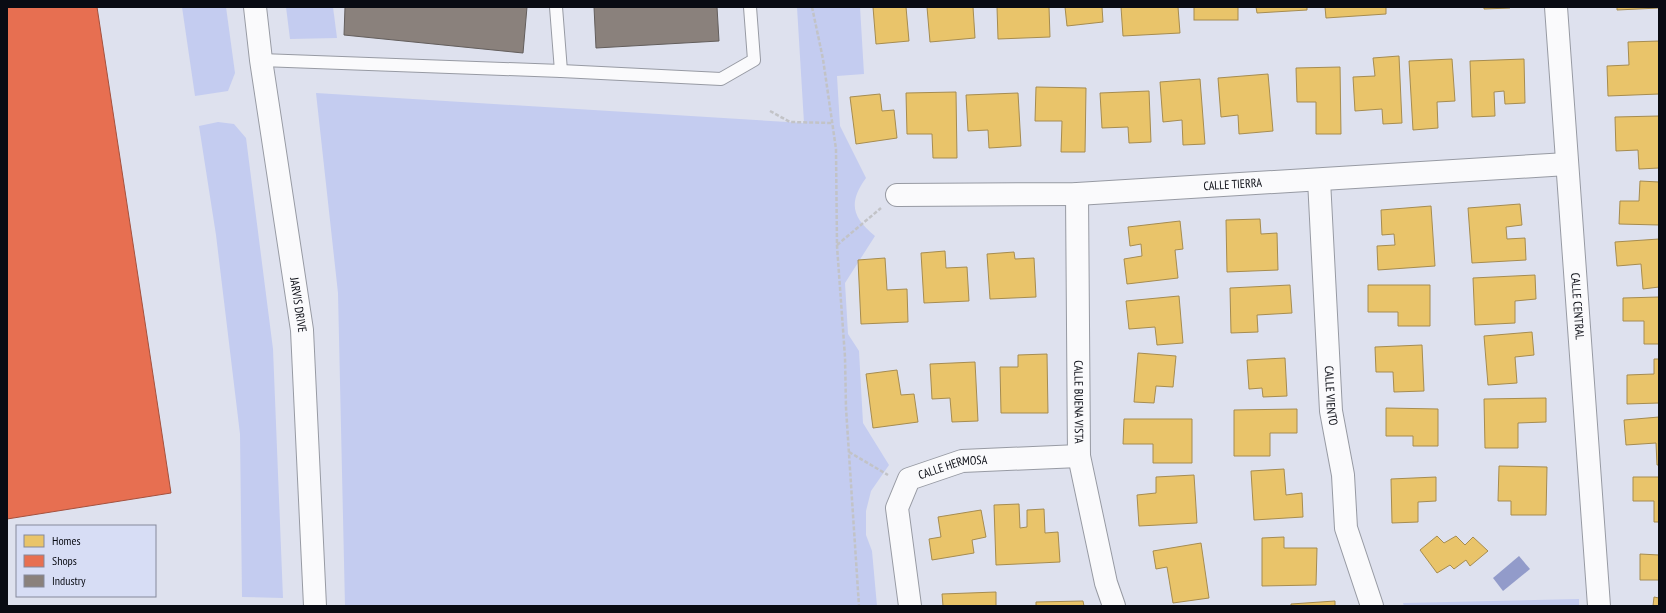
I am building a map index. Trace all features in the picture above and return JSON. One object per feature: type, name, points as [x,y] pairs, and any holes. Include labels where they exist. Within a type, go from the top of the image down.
[{"type":"street","name":"JARVIS DRIVE","points":[[255,7],[261,60],[302,330],[315,606]]},
{"type":"street","name":"CALLE CENTRAL","points":[[1556,7],[1599,606]]},
{"type":"street","name":"CALLE TIERRA","points":[[897,195],[1077,194],[1568,164]]},
{"type":"street","name":"CALLE VIENTO","points":[[1319,180],[1331,411],[1343,475],[1346,528],[1372,606]]},
{"type":"street","name":"CALLE BUENA VISTA","points":[[1077,194],[1079,456],[1106,583],[1114,606]]},
{"type":"street","name":"CALLE HERMOSA","points":[[910,606],[897,508],[909,479],[962,461],[1079,456]]},
{"type":"lane","points":[[556,7],[560,71]]},
{"type":"lane","points":[[261,60],[560,71],[721,79],[754,60],[750,7]]},
{"type":"path","points":[[812,7],[823,59],[836,149],[837,246],[845,357],[846,408],[859,606]]},
{"type":"path","points":[[770,111],[790,122],[832,123]]},
{"type":"path","points":[[837,246],[897,195]]},
{"type":"path","points":[[849,452],[906,486]]},
{"type":"shaded area","points":[[182,7],[226,7],[235,73],[228,91],[195,96]]},
{"type":"shaded area","points":[[286,7],[333,7],[337,38],[290,39]]},
{"type":"shaded area","points":[[797,7],[860,7],[864,74],[837,76],[840,126],[866,178],[857,195],[855,209],[861,222],[875,236],[845,283],[848,334],[859,351],[863,423],[889,465],[871,491],[866,511],[866,535],[872,551],[877,606],[345,606],[338,293],[316,93],[804,123]]},
{"type":"shaded area","points":[[218,122],[234,124],[246,138],[273,349],[283,598],[242,597],[240,434],[216,235],[199,126]]},
{"type":"shaded area","points":[[1519,556],[1530,569],[1503,591],[1493,578]]},
{"type":"shaded area","points":[[1579,599],[1579,606],[1404,606],[1403,603]]},
{"type":"building: Homes","points":[[873,7],[906,7],[909,41],[876,44]]},
{"type":"building: Homes","points":[[927,7],[973,7],[975,38],[930,42]]},
{"type":"building: Homes","points":[[997,7],[1049,7],[1050,37],[998,39]]},
{"type":"building: Homes","points":[[1065,7],[1102,7],[1103,22],[1067,26]]},
{"type":"building: Homes","points":[[1121,7],[1178,7],[1180,33],[1123,36]]},
{"type":"building: Homes","points":[[1194,7],[1238,7],[1238,20],[1194,20]]},
{"type":"building: Homes","points":[[1256,7],[1307,7],[1307,10],[1257,13]]},
{"type":"building: Homes","points":[[1325,7],[1386,7],[1386,14],[1326,18]]},
{"type":"building: Homes","points":[[1484,7],[1510,7],[1510,8],[1484,9]]},
{"type":"building: Homes","points":[[1617,7],[1659,7],[1659,8],[1617,10]]},
{"type":"building: Homes","points":[[1659,41],[1659,94],[1608,96],[1607,66],[1629,65],[1628,42]]},
{"type":"building: Homes","points":[[1399,56],[1402,123],[1383,124],[1382,109],[1355,111],[1353,77],[1375,76],[1373,58]]},
{"type":"building: Homes","points":[[1452,59],[1455,101],[1437,102],[1438,128],[1413,130],[1409,61]]},
{"type":"building: Homes","points":[[1524,59],[1525,103],[1505,104],[1504,91],[1494,92],[1495,116],[1472,117],[1470,61]]},
{"type":"building: Homes","points":[[1340,67],[1341,134],[1316,134],[1316,102],[1297,102],[1296,68]]},
{"type":"building: Homes","points":[[1268,74],[1273,131],[1239,134],[1238,115],[1221,117],[1218,78]]},
{"type":"building: Homes","points":[[1200,79],[1205,144],[1183,145],[1182,120],[1163,122],[1160,82]]},
{"type":"building: Homes","points":[[1036,87],[1086,88],[1085,152],[1061,152],[1062,121],[1035,121]]},
{"type":"building: Homes","points":[[1149,91],[1151,142],[1129,143],[1128,127],[1102,128],[1100,93]]},
{"type":"building: Homes","points":[[956,92],[957,158],[933,158],[932,134],[907,134],[906,93]]},
{"type":"building: Homes","points":[[1018,93],[1021,146],[989,148],[988,130],[968,131],[966,95]]},
{"type":"building: Homes","points":[[880,94],[882,111],[894,110],[897,138],[856,144],[850,97]]},
{"type":"building: Homes","points":[[1659,116],[1659,168],[1639,169],[1638,150],[1616,151],[1615,117]]},
{"type":"building: Homes","points":[[1640,181],[1659,182],[1659,225],[1619,224],[1620,201],[1639,201]]},
{"type":"building: Homes","points":[[1520,204],[1522,225],[1506,227],[1507,239],[1525,238],[1526,260],[1472,263],[1468,208]]},
{"type":"building: Homes","points":[[1431,206],[1435,266],[1378,270],[1377,246],[1395,245],[1394,234],[1382,235],[1381,210]]},
{"type":"building: Homes","points":[[1260,219],[1261,234],[1277,233],[1278,270],[1227,272],[1226,220]]},
{"type":"building: Homes","points":[[1180,221],[1183,249],[1175,250],[1178,278],[1127,284],[1124,259],[1142,256],[1141,244],[1130,246],[1128,227]]},
{"type":"building: Homes","points":[[1659,239],[1659,287],[1643,289],[1641,264],[1617,266],[1615,242]]},
{"type":"building: Homes","points":[[945,251],[946,268],[967,267],[969,301],[924,303],[921,253]]},
{"type":"building: Homes","points":[[1014,252],[1015,259],[1034,258],[1036,297],[990,299],[987,254]]},
{"type":"building: Homes","points":[[885,258],[887,290],[907,289],[908,322],[861,324],[858,260]]},
{"type":"building: Homes","points":[[1535,275],[1536,299],[1515,301],[1515,323],[1475,325],[1473,278]]},
{"type":"building: Homes","points":[[1290,285],[1292,313],[1257,315],[1258,332],[1231,333],[1230,288]]},
{"type":"building: Homes","points":[[1368,285],[1430,285],[1430,326],[1398,326],[1398,312],[1368,312]]},
{"type":"building: Homes","points":[[1179,296],[1183,343],[1157,345],[1155,327],[1129,329],[1126,301]]},
{"type":"building: Homes","points":[[1659,297],[1659,344],[1644,344],[1644,321],[1623,321],[1623,298]]},
{"type":"building: Homes","points":[[1532,332],[1534,355],[1515,357],[1517,383],[1488,385],[1484,336]]},
{"type":"building: Homes","points":[[1422,345],[1424,391],[1394,392],[1393,372],[1376,372],[1375,347]]},
{"type":"building: Homes","points":[[1138,353],[1176,356],[1173,387],[1156,386],[1154,403],[1134,402]]},
{"type":"building: Homes","points":[[1047,354],[1048,413],[1001,413],[1000,367],[1018,367],[1018,355]]},
{"type":"building: Homes","points":[[1285,358],[1287,396],[1263,397],[1262,388],[1249,389],[1247,360]]},
{"type":"building: Homes","points":[[1654,359],[1659,359],[1659,403],[1627,404],[1627,375],[1654,374]]},
{"type":"building: Homes","points":[[975,362],[978,421],[952,422],[950,398],[932,399],[930,364]]},
{"type":"building: Homes","points":[[897,370],[901,395],[914,394],[918,422],[873,428],[866,374]]},
{"type":"building: Homes","points":[[1546,398],[1546,422],[1518,423],[1518,448],[1485,448],[1484,399]]},
{"type":"building: Homes","points":[[1386,408],[1438,409],[1438,446],[1413,446],[1413,436],[1386,436]]},
{"type":"building: Homes","points":[[1297,409],[1297,433],[1270,433],[1270,456],[1234,456],[1234,410]]},
{"type":"building: Homes","points":[[1659,417],[1659,465],[1657,465],[1656,443],[1626,445],[1624,420]]},
{"type":"building: Homes","points":[[1124,419],[1192,419],[1192,463],[1153,463],[1153,444],[1123,444]]},
{"type":"building: Homes","points":[[1499,466],[1547,467],[1546,515],[1511,515],[1511,501],[1498,501]]},
{"type":"building: Homes","points":[[1284,469],[1286,495],[1302,493],[1303,517],[1254,520],[1251,471]]},
{"type":"building: Homes","points":[[1194,475],[1197,523],[1139,526],[1137,495],[1156,493],[1156,477]]},
{"type":"building: Homes","points":[[1436,477],[1436,501],[1418,502],[1418,522],[1392,523],[1391,479]]},
{"type":"building: Homes","points":[[1633,477],[1659,477],[1659,522],[1654,522],[1654,501],[1633,501]]},
{"type":"building: Homes","points":[[1019,504],[1020,528],[1027,527],[1027,510],[1044,509],[1045,533],[1058,532],[1060,562],[996,565],[994,505]]},
{"type":"building: Homes","points":[[981,510],[986,537],[972,540],[974,553],[932,560],[929,539],[941,537],[938,517]]},
{"type":"building: Homes","points":[[1437,536],[1444,543],[1456,536],[1465,545],[1473,537],[1488,551],[1470,566],[1466,560],[1454,569],[1450,565],[1437,573],[1420,550]]},
{"type":"building: Homes","points":[[1284,537],[1284,548],[1317,548],[1316,585],[1262,586],[1262,538]]},
{"type":"building: Homes","points":[[1201,543],[1209,598],[1173,603],[1167,567],[1156,569],[1153,551]]},
{"type":"building: Homes","points":[[1640,554],[1659,555],[1659,580],[1640,580]]},
{"type":"building: Homes","points":[[996,592],[996,606],[943,606],[942,594]]},
{"type":"building: Homes","points":[[1654,597],[1659,598],[1659,606],[1653,606]]},
{"type":"building: Homes","points":[[1083,601],[1084,606],[1036,606],[1036,602]]},
{"type":"building: Homes","points":[[1335,601],[1335,606],[1291,606],[1291,604]]},
{"type":"building: Shops","points":[[7,7],[97,7],[171,493],[7,519]]},
{"type":"building: Industry","points":[[345,7],[527,7],[523,53],[344,35]]},
{"type":"building: Industry","points":[[594,7],[717,7],[719,41],[596,48]]}]
